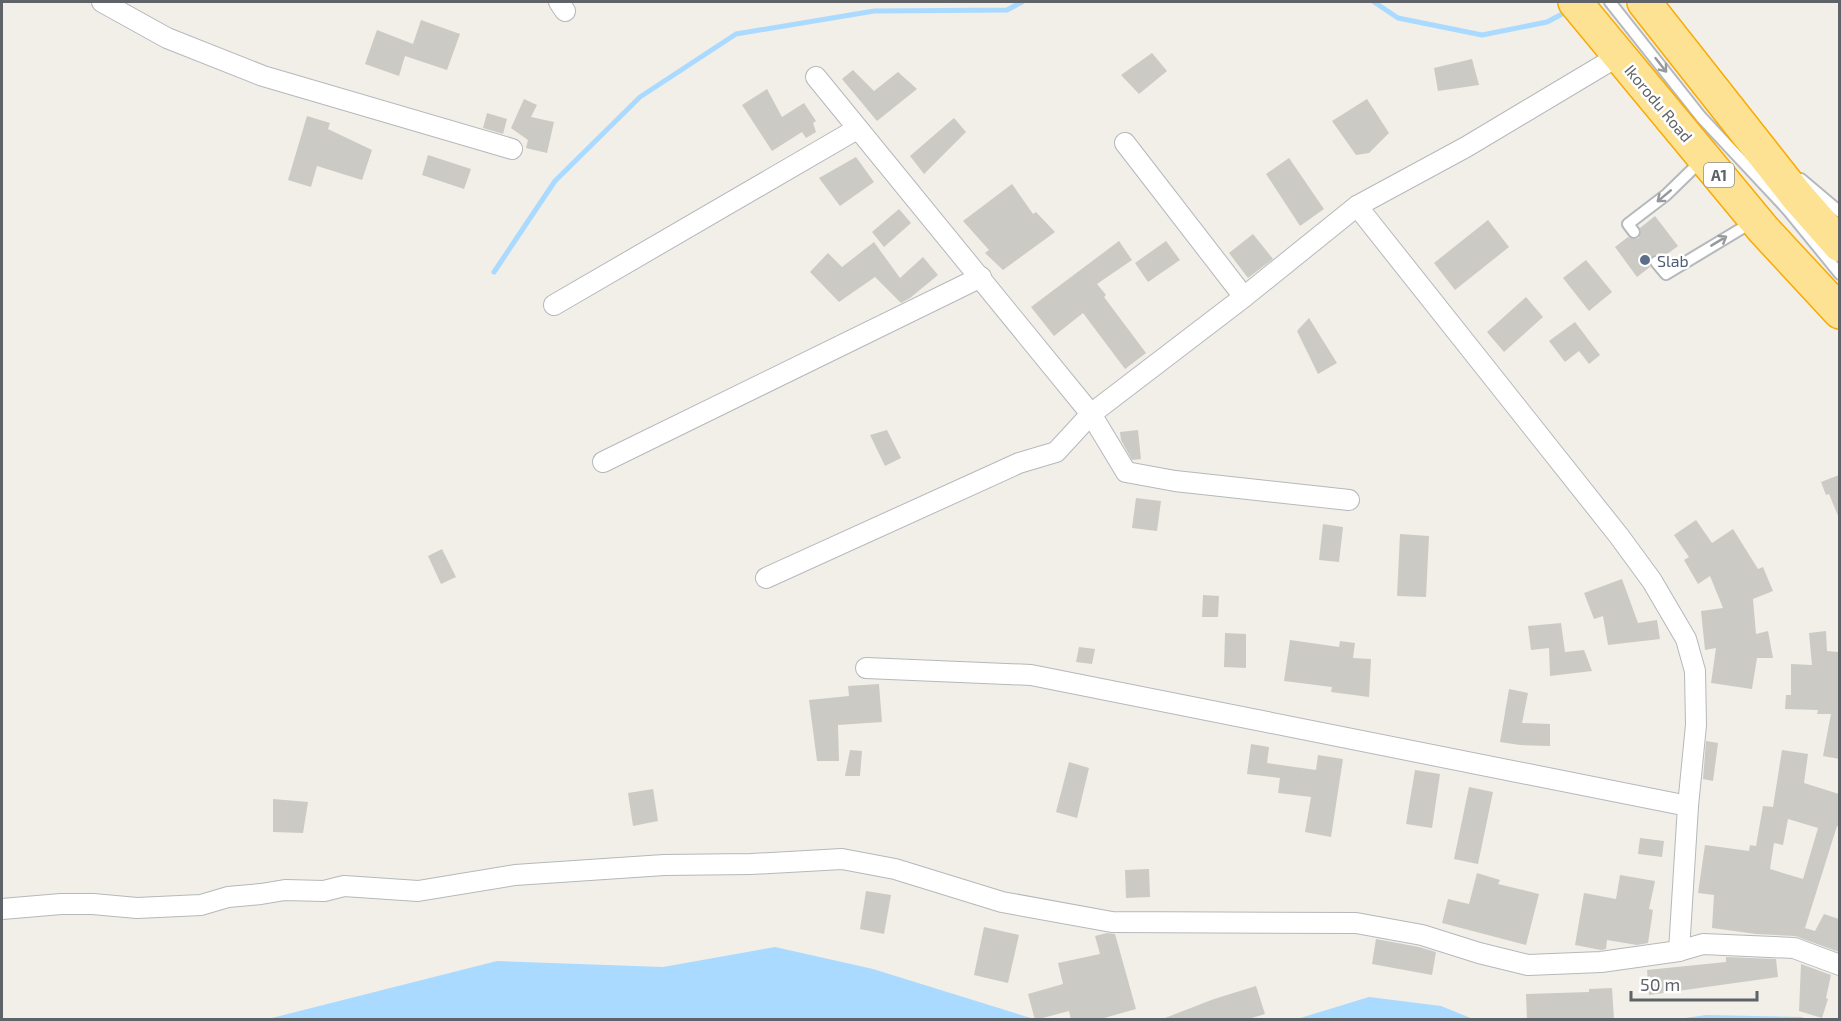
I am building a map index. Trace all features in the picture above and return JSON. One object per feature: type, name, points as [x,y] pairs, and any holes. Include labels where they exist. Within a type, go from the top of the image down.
[{"type":"highway","name":"Ikorodu Road","points":[[1575,2],[1625,16],[1797,177],[1839,233]]},
{"type":"highway","name":"Ikorodu Road","points":[[1625,16],[1704,157],[1743,210],[1763,229],[1831,308]]},
{"type":"highway","name":"Ikorodu Road","points":[[1625,16],[1796,195],[1839,245]]},
{"type":"highway","name":"Ikorodu Road","points":[[1625,16],[1831,308]]},
{"type":"street","points":[[102,2],[167,38],[263,76],[512,149]]},
{"type":"street","points":[[766,578],[1019,463],[1056,452],[1091,414],[1244,297],[1357,206],[1466,147],[1625,16]]},
{"type":"street","points":[[816,77],[1091,414],[1126,472],[1175,482],[1350,500]]},
{"type":"street","points":[[554,305],[857,129]]},
{"type":"street","points":[[1125,143],[1244,297]]},
{"type":"street","points":[[1357,206],[1619,536],[1652,581],[1686,639],[1695,671],[1696,725],[1688,806],[1679,951]]},
{"type":"street","points":[[603,462],[981,278]]},
{"type":"street","points":[[866,668],[1031,675],[1688,806]]},
{"type":"street","points":[[2,909],[61,904],[137,908],[201,905],[228,897],[285,890],[324,891],[344,886],[418,891],[515,875],[664,865],[751,864],[842,859],[895,869],[1002,902],[1112,922],[1356,923],[1422,935],[1528,965],[1601,962],[1679,951],[1703,944],[1794,948],[1839,965]]},
{"type":"lane","points":[[1625,16],[1701,117],[1788,210]]},
{"type":"lane","points":[[1726,127],[1839,274]]},
{"type":"lane","points":[[1634,232],[1628,224],[1666,195],[1704,157]]},
{"type":"lane","points":[[1797,177],[1839,212]]},
{"type":"lane","points":[[1656,262],[1666,273],[1743,210],[1757,239]]},
{"type":"lane","points":[[1831,308],[1839,319]]},
{"type":"water","points":[[775,947],[873,969],[1034,1019],[268,1019],[497,961],[663,967]]},
{"type":"water","points":[[1369,997],[1441,1006],[1473,1019],[1297,1019]]},
{"type":"water","points":[[1706,1015],[1802,1017],[1805,1019],[1679,1019]]},
{"type":"building","points":[[421,20],[460,34],[447,70],[405,56],[399,76],[365,64],[377,30],[413,44]]},
{"type":"building","points":[[1152,53],[1167,71],[1139,94],[1121,75]]},
{"type":"building","points":[[1472,59],[1479,85],[1438,91],[1434,68]]},
{"type":"building","points":[[853,70],[874,91],[898,72],[917,89],[877,121],[842,79]]},
{"type":"building","points":[[767,89],[782,117],[804,103],[816,121],[813,123],[816,132],[806,138],[802,132],[772,151],[742,105]]},
{"type":"building","points":[[524,99],[537,105],[531,117],[554,122],[547,153],[526,148],[528,140],[511,128]]},
{"type":"building","points":[[1367,99],[1389,133],[1369,153],[1356,155],[1332,121]]},
{"type":"building","points":[[487,113],[507,119],[503,134],[483,128]]},
{"type":"building","points":[[307,116],[330,123],[328,129],[372,150],[362,180],[317,166],[311,187],[288,180]]},
{"type":"building","points":[[954,118],[966,132],[924,174],[910,156]]},
{"type":"building","points":[[428,155],[471,169],[464,189],[422,175]]},
{"type":"building","points":[[856,157],[874,182],[840,206],[819,178]]},
{"type":"building","points":[[1289,158],[1324,209],[1300,226],[1266,174]]},
{"type":"building","points":[[1012,184],[1033,214],[1036,212],[1055,232],[1003,270],[985,253],[989,250],[963,221]]},
{"type":"building","points":[[899,209],[911,223],[884,247],[872,232]]},
{"type":"building","points":[[1655,216],[1678,246],[1662,258],[1658,255],[1652,256],[1649,260],[1650,267],[1637,277],[1615,247],[1628,237],[1639,238],[1640,228]]},
{"type":"building","points":[[1488,220],[1509,247],[1455,290],[1434,263]]},
{"type":"building","points":[[1253,234],[1273,259],[1248,278],[1229,253]]},
{"type":"building","points":[[1119,241],[1132,260],[1097,284],[1106,295],[1104,297],[1146,353],[1125,369],[1083,313],[1054,336],[1031,307]]},
{"type":"building","points":[[1166,241],[1180,260],[1148,282],[1135,263]]},
{"type":"building","points":[[874,242],[900,278],[923,257],[938,275],[901,303],[875,277],[839,302],[810,272],[828,253],[842,267]]},
{"type":"building","points":[[1586,260],[1612,292],[1589,311],[1563,278]]},
{"type":"building","points":[[1526,297],[1543,317],[1504,352],[1487,332]]},
{"type":"building","points":[[1309,318],[1337,363],[1318,374],[1297,331]]},
{"type":"building","points":[[1575,322],[1600,355],[1589,364],[1579,351],[1565,362],[1549,341]]},
{"type":"building","points":[[887,430],[901,458],[885,466],[870,435]]},
{"type":"building","points":[[1138,430],[1141,459],[1132,460],[1121,440],[1120,432]]},
{"type":"building","points":[[1839,475],[1839,518],[1821,482]]},
{"type":"building","points":[[1136,498],[1161,501],[1157,531],[1132,528]]},
{"type":"building","points":[[1696,520],[1712,543],[1733,529],[1758,569],[1763,567],[1773,591],[1753,599],[1756,634],[1768,631],[1773,658],[1757,658],[1752,689],[1711,683],[1716,648],[1705,650],[1701,611],[1723,608],[1710,576],[1698,584],[1684,560],[1689,557],[1674,535]]},
{"type":"building","points":[[1323,524],[1343,527],[1339,562],[1319,560]]},
{"type":"building","points":[[1400,534],[1429,536],[1426,597],[1397,596]]},
{"type":"building","points":[[442,549],[456,577],[441,584],[428,556]]},
{"type":"building","points":[[1622,579],[1638,623],[1657,620],[1660,639],[1608,645],[1603,616],[1594,619],[1584,593]]},
{"type":"building","points":[[1203,595],[1219,596],[1218,617],[1202,617]]},
{"type":"building","points":[[1561,623],[1565,652],[1584,650],[1592,671],[1550,676],[1549,648],[1531,650],[1528,626]]},
{"type":"building","points":[[1826,631],[1827,651],[1839,652],[1839,759],[1823,756],[1831,714],[1817,714],[1818,710],[1785,709],[1786,695],[1791,695],[1791,664],[1812,665],[1809,633]]},
{"type":"building","points":[[1225,633],[1246,634],[1246,668],[1224,667]]},
{"type":"building","points":[[1290,640],[1339,647],[1340,641],[1355,643],[1353,658],[1371,659],[1369,697],[1331,692],[1332,687],[1284,681]]},
{"type":"building","points":[[1079,647],[1095,649],[1092,664],[1076,662]]},
{"type":"building","points":[[879,684],[882,722],[838,725],[839,761],[817,761],[809,700],[849,696],[848,686]]},
{"type":"building","points":[[1509,689],[1528,693],[1522,723],[1550,724],[1550,746],[1500,742]]},
{"type":"building","points":[[1706,741],[1718,743],[1713,781],[1703,779]]},
{"type":"building","points":[[1251,744],[1269,747],[1267,763],[1316,770],[1318,755],[1343,759],[1331,837],[1305,832],[1311,797],[1278,793],[1280,778],[1247,774]]},
{"type":"building","points":[[850,750],[862,751],[860,776],[845,776]]},
{"type":"building","points":[[1782,750],[1808,754],[1804,783],[1839,794],[1839,827],[1837,826],[1805,928],[1815,931],[1824,914],[1839,919],[1839,952],[1795,936],[1712,928],[1714,895],[1698,893],[1705,845],[1749,851],[1750,845],[1756,846],[1763,806],[1773,807]],"holes":[[[1788,819],[1818,828],[1803,879],[1770,869],[1774,843],[1783,845]]]},
{"type":"building","points":[[1069,762],[1089,768],[1077,818],[1056,812]]},
{"type":"building","points":[[1415,770],[1440,774],[1432,828],[1406,824]]},
{"type":"building","points":[[1469,787],[1493,792],[1478,864],[1454,859]]},
{"type":"building","points":[[653,789],[658,821],[633,826],[628,793]]},
{"type":"building","points":[[273,799],[308,802],[303,833],[273,832]]},
{"type":"building","points":[[1640,838],[1664,841],[1662,857],[1638,854]]},
{"type":"building","points":[[1149,869],[1150,897],[1126,898],[1125,870]]},
{"type":"building","points":[[1477,873],[1500,880],[1498,884],[1539,894],[1526,945],[1442,923],[1448,899],[1469,904]]},
{"type":"building","points":[[1620,875],[1655,881],[1649,909],[1653,910],[1648,943],[1637,945],[1607,940],[1606,949],[1601,950],[1575,945],[1584,893],[1616,899]]},
{"type":"building","points":[[866,891],[891,895],[884,934],[860,929]]},
{"type":"building","points":[[984,927],[1019,935],[1008,983],[974,975]]},
{"type":"building","points":[[1115,934],[1136,1009],[1097,1020],[1071,1020],[1069,1011],[1035,1020],[1028,994],[1063,984],[1058,963],[1100,954],[1095,936]]},
{"type":"building","points":[[1376,939],[1436,952],[1432,975],[1372,964]]},
{"type":"building","points":[[1726,957],[1776,959],[1778,977],[1649,995],[1647,970],[1726,962]]},
{"type":"building","points":[[1801,964],[1831,975],[1826,998],[1828,999],[1822,1018],[1799,1011]]},
{"type":"building","points":[[1256,986],[1265,1014],[1245,1020],[1166,1020],[1165,1018],[1214,999]]},
{"type":"building","points":[[1612,988],[1614,1020],[1527,1020],[1526,994],[1589,992],[1589,989]]},
{"type":"waterway","points":[[494,272],[555,181],[640,97],[736,34],[874,11],[1007,10],[1022,2]]},
{"type":"waterway","points":[[1374,2],[1398,18],[1482,35],[1547,22],[1568,11]]},
{"type":"place","name":"Slab","points":[[1645,260]]}]
